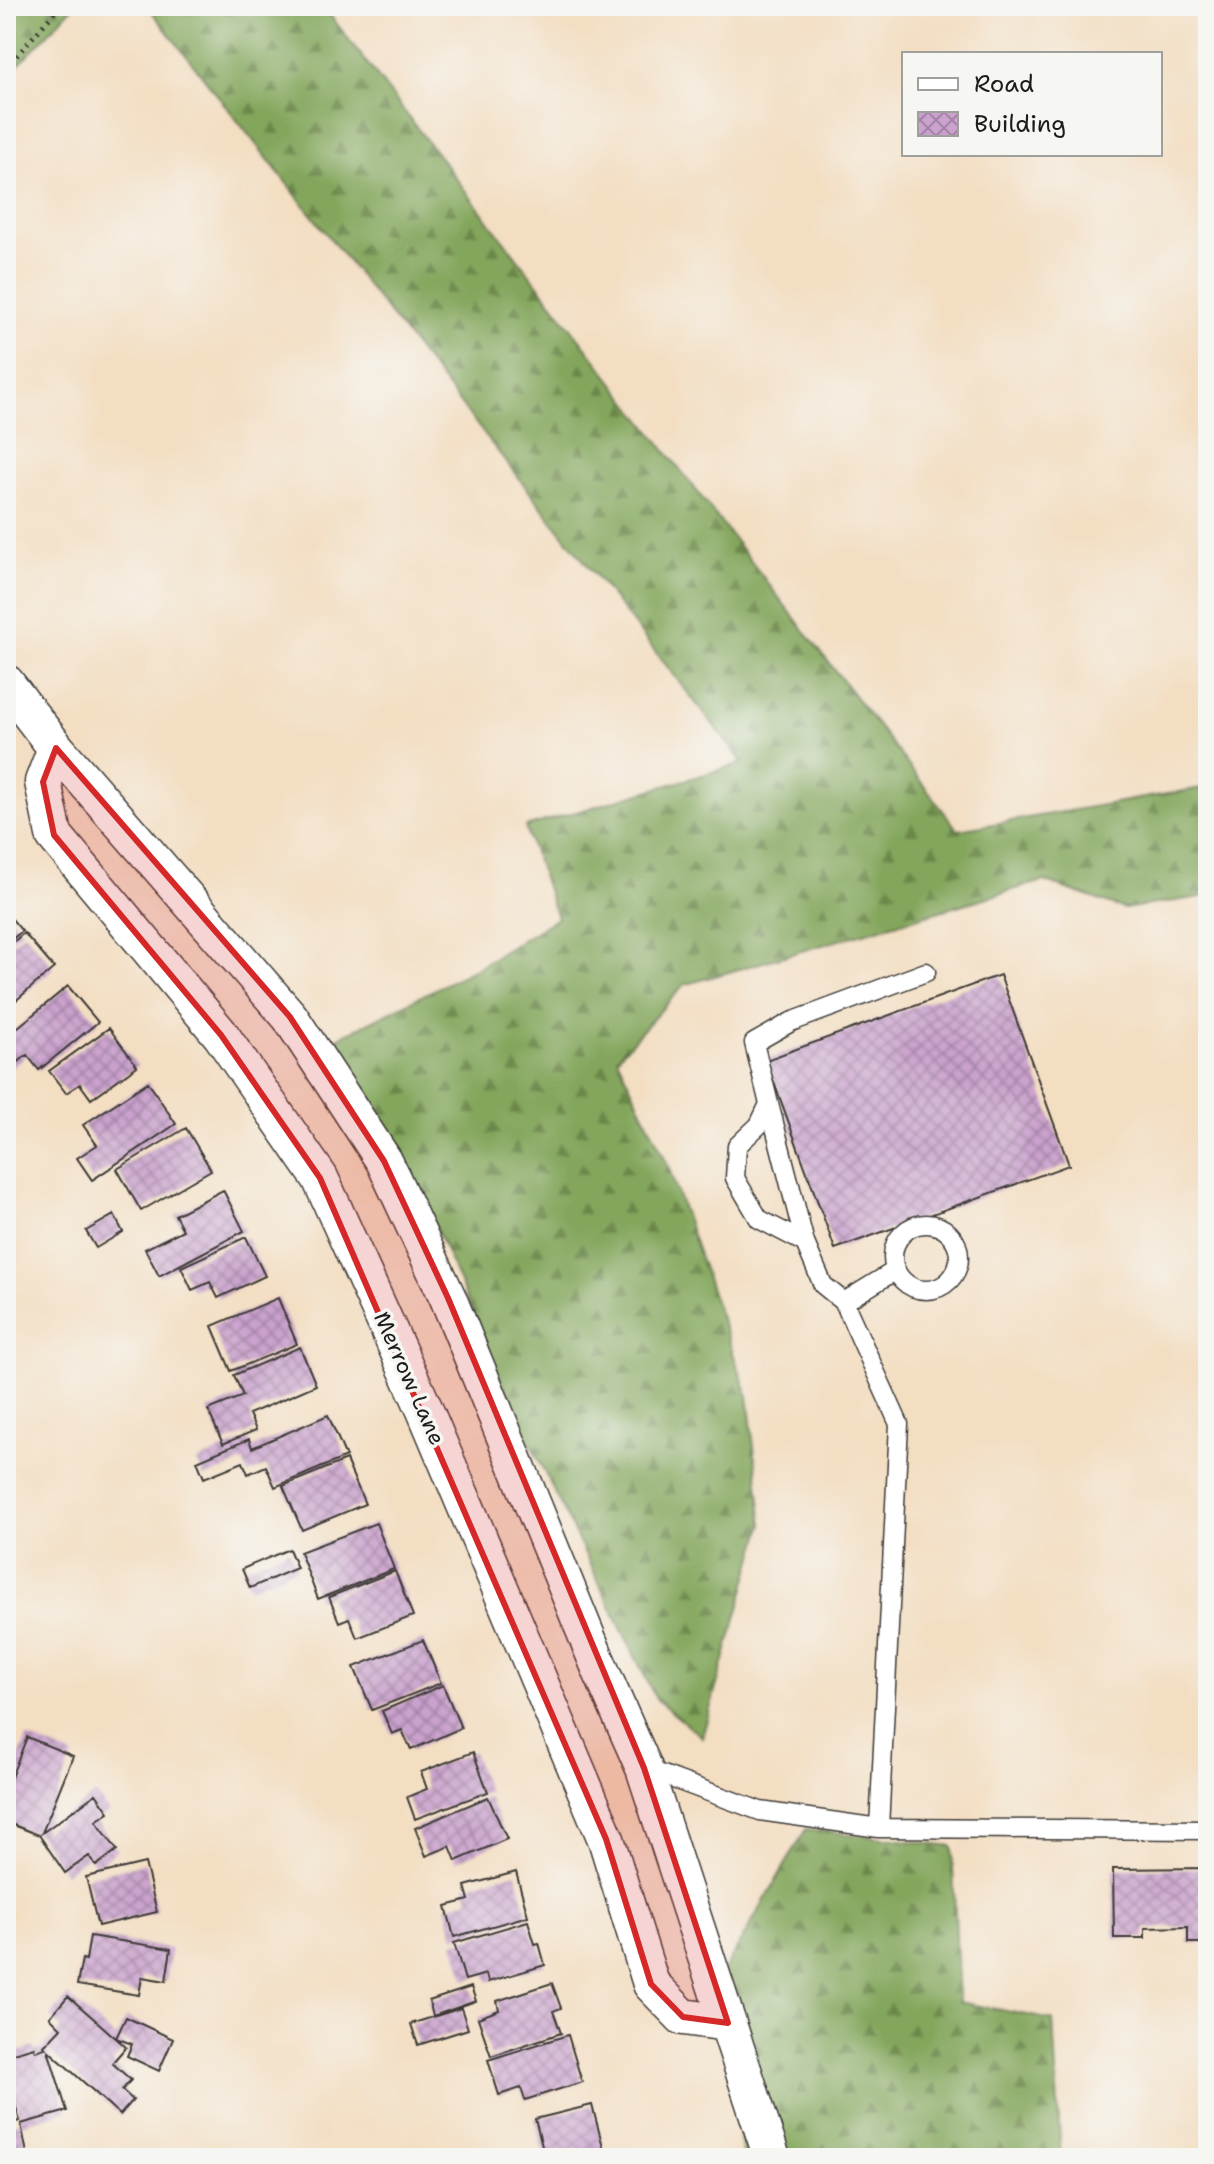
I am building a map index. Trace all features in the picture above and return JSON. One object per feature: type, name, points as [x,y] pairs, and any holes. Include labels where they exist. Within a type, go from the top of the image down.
[{"type":"street","points":[[6,683],[56,748],[290,1017],[384,1161],[448,1298],[644,1768],[772,2158]]},
{"type":"street","name":"Merrow Lane","points":[[56,748],[43,782],[54,835],[221,1035],[320,1178],[424,1408],[606,1839],[651,1984],[683,2017],[728,2023]]},
{"type":"lane","points":[[879,1828],[899,1424],[844,1302],[823,1285],[805,1243],[754,1043],[791,1022],[926,972]]},
{"type":"lane","points":[[769,1104],[759,1125],[737,1146],[735,1178],[759,1219],[805,1243]]},
{"type":"lane","points":[[844,1302],[896,1270]]},
{"type":"lane","points":[[644,1768],[760,1811],[879,1828],[1208,1830]]},
{"type":"path","points":[[6,68],[60,6]]},
{"type":"highlighted area","points":[[56,748],[290,1017],[384,1161],[448,1298],[644,1768],[728,2023],[683,2017],[651,1984],[606,1839],[320,1178],[221,1035],[54,835],[43,782]]},
{"type":"green space","points":[[13,6],[74,6],[6,78],[6,13]]},
{"type":"green space","points":[[161,6],[323,6],[958,830],[1208,787],[1208,896],[1124,909],[1044,881],[684,985],[617,1058],[667,1163],[748,1396],[763,1525],[702,1737],[656,1699],[520,1422],[400,1145],[330,1042],[475,969],[557,918],[525,827],[743,763],[152,12]]},
{"type":"green space","points":[[806,1829],[952,1846],[959,2002],[1053,2020],[1061,2158],[743,2158],[731,2075],[722,1974]]},
{"type":"building","points":[[6,912],[22,931],[6,944]]},
{"type":"building","points":[[24,933],[54,968],[6,1009],[6,948]]},
{"type":"building","points":[[1000,975],[1069,1165],[835,1249],[766,1060]]},
{"type":"building","points":[[68,986],[98,1022],[39,1070],[27,1055],[10,1069],[6,1065],[6,1037]]},
{"type":"building","points":[[109,1028],[137,1066],[91,1099],[80,1084],[66,1093],[49,1071]]},
{"type":"building","points":[[148,1082],[176,1124],[92,1180],[77,1158],[97,1145],[83,1125]]},
{"type":"building","points":[[186,1128],[211,1170],[141,1211],[117,1169]]},
{"type":"building","points":[[223,1190],[244,1231],[159,1276],[145,1249],[183,1230],[175,1215]]},
{"type":"building","points":[[114,1215],[123,1232],[96,1248],[86,1231]]},
{"type":"building","points":[[246,1237],[265,1276],[218,1298],[210,1282],[192,1290],[181,1267]]},
{"type":"building","points":[[278,1298],[297,1344],[231,1371],[212,1326]]},
{"type":"building","points":[[300,1347],[316,1385],[249,1414],[256,1430],[223,1444],[208,1410],[243,1396],[234,1375]]},
{"type":"building","points":[[328,1415],[346,1457],[275,1487],[266,1466],[248,1474],[243,1462],[204,1478],[197,1461],[249,1439],[252,1448]]},
{"type":"building","points":[[346,1460],[365,1504],[302,1530],[283,1486]]},
{"type":"building","points":[[376,1523],[394,1569],[318,1599],[300,1552]]},
{"type":"building","points":[[289,1549],[297,1568],[250,1588],[242,1569]]},
{"type":"building","points":[[395,1571],[413,1616],[357,1638],[349,1618],[339,1622],[329,1597]]},
{"type":"building","points":[[423,1640],[441,1683],[372,1710],[354,1667]]},
{"type":"building","points":[[443,1685],[461,1728],[411,1750],[402,1730],[392,1734],[382,1711]]},
{"type":"building","points":[[27,1737],[73,1756],[42,1833],[96,1794],[109,1812],[96,1821],[117,1850],[96,1866],[89,1856],[65,1873],[39,1835],[6,1822],[6,1790]]},
{"type":"building","points":[[473,1752],[488,1792],[415,1819],[407,1797],[427,1789],[421,1772]]},
{"type":"building","points":[[488,1797],[507,1839],[456,1861],[450,1846],[426,1856],[415,1828]]},
{"type":"building","points":[[145,1863],[157,1912],[98,1926],[86,1877]]},
{"type":"building","points":[[1208,1868],[1208,1943],[1188,1943],[1188,1927],[1145,1928],[1145,1938],[1114,1938],[1113,1869]]},
{"type":"building","points":[[516,1872],[528,1916],[454,1937],[446,1906],[469,1900],[465,1886]]},
{"type":"building","points":[[528,1921],[545,1965],[488,1982],[486,1974],[465,1980],[454,1943]]},
{"type":"building","points":[[90,1936],[171,1949],[166,1981],[142,1977],[139,1995],[77,1985]]},
{"type":"building","points":[[552,1983],[561,2008],[553,2011],[561,2033],[491,2056],[478,2018],[499,2010],[497,2001]]},
{"type":"building","points":[[471,1987],[476,2001],[433,2016],[429,2001]]},
{"type":"building","points":[[68,1996],[126,2047],[112,2063],[131,2080],[122,2090],[133,2100],[120,2115],[48,2050],[67,2111],[21,2124],[28,2158],[6,2158],[6,2124],[20,2121],[6,2074],[6,2055],[34,2047],[35,2051],[45,2048],[61,2028],[50,2017]]},
{"type":"building","points":[[461,2008],[468,2029],[418,2045],[411,2024]]},
{"type":"building","points":[[126,2017],[173,2039],[159,2071],[127,2056],[132,2044],[116,2038]]},
{"type":"building","points":[[568,2035],[582,2082],[525,2100],[521,2088],[499,2095],[488,2060]]},
{"type":"building","points":[[592,2105],[606,2158],[545,2158],[535,2119]]}]
